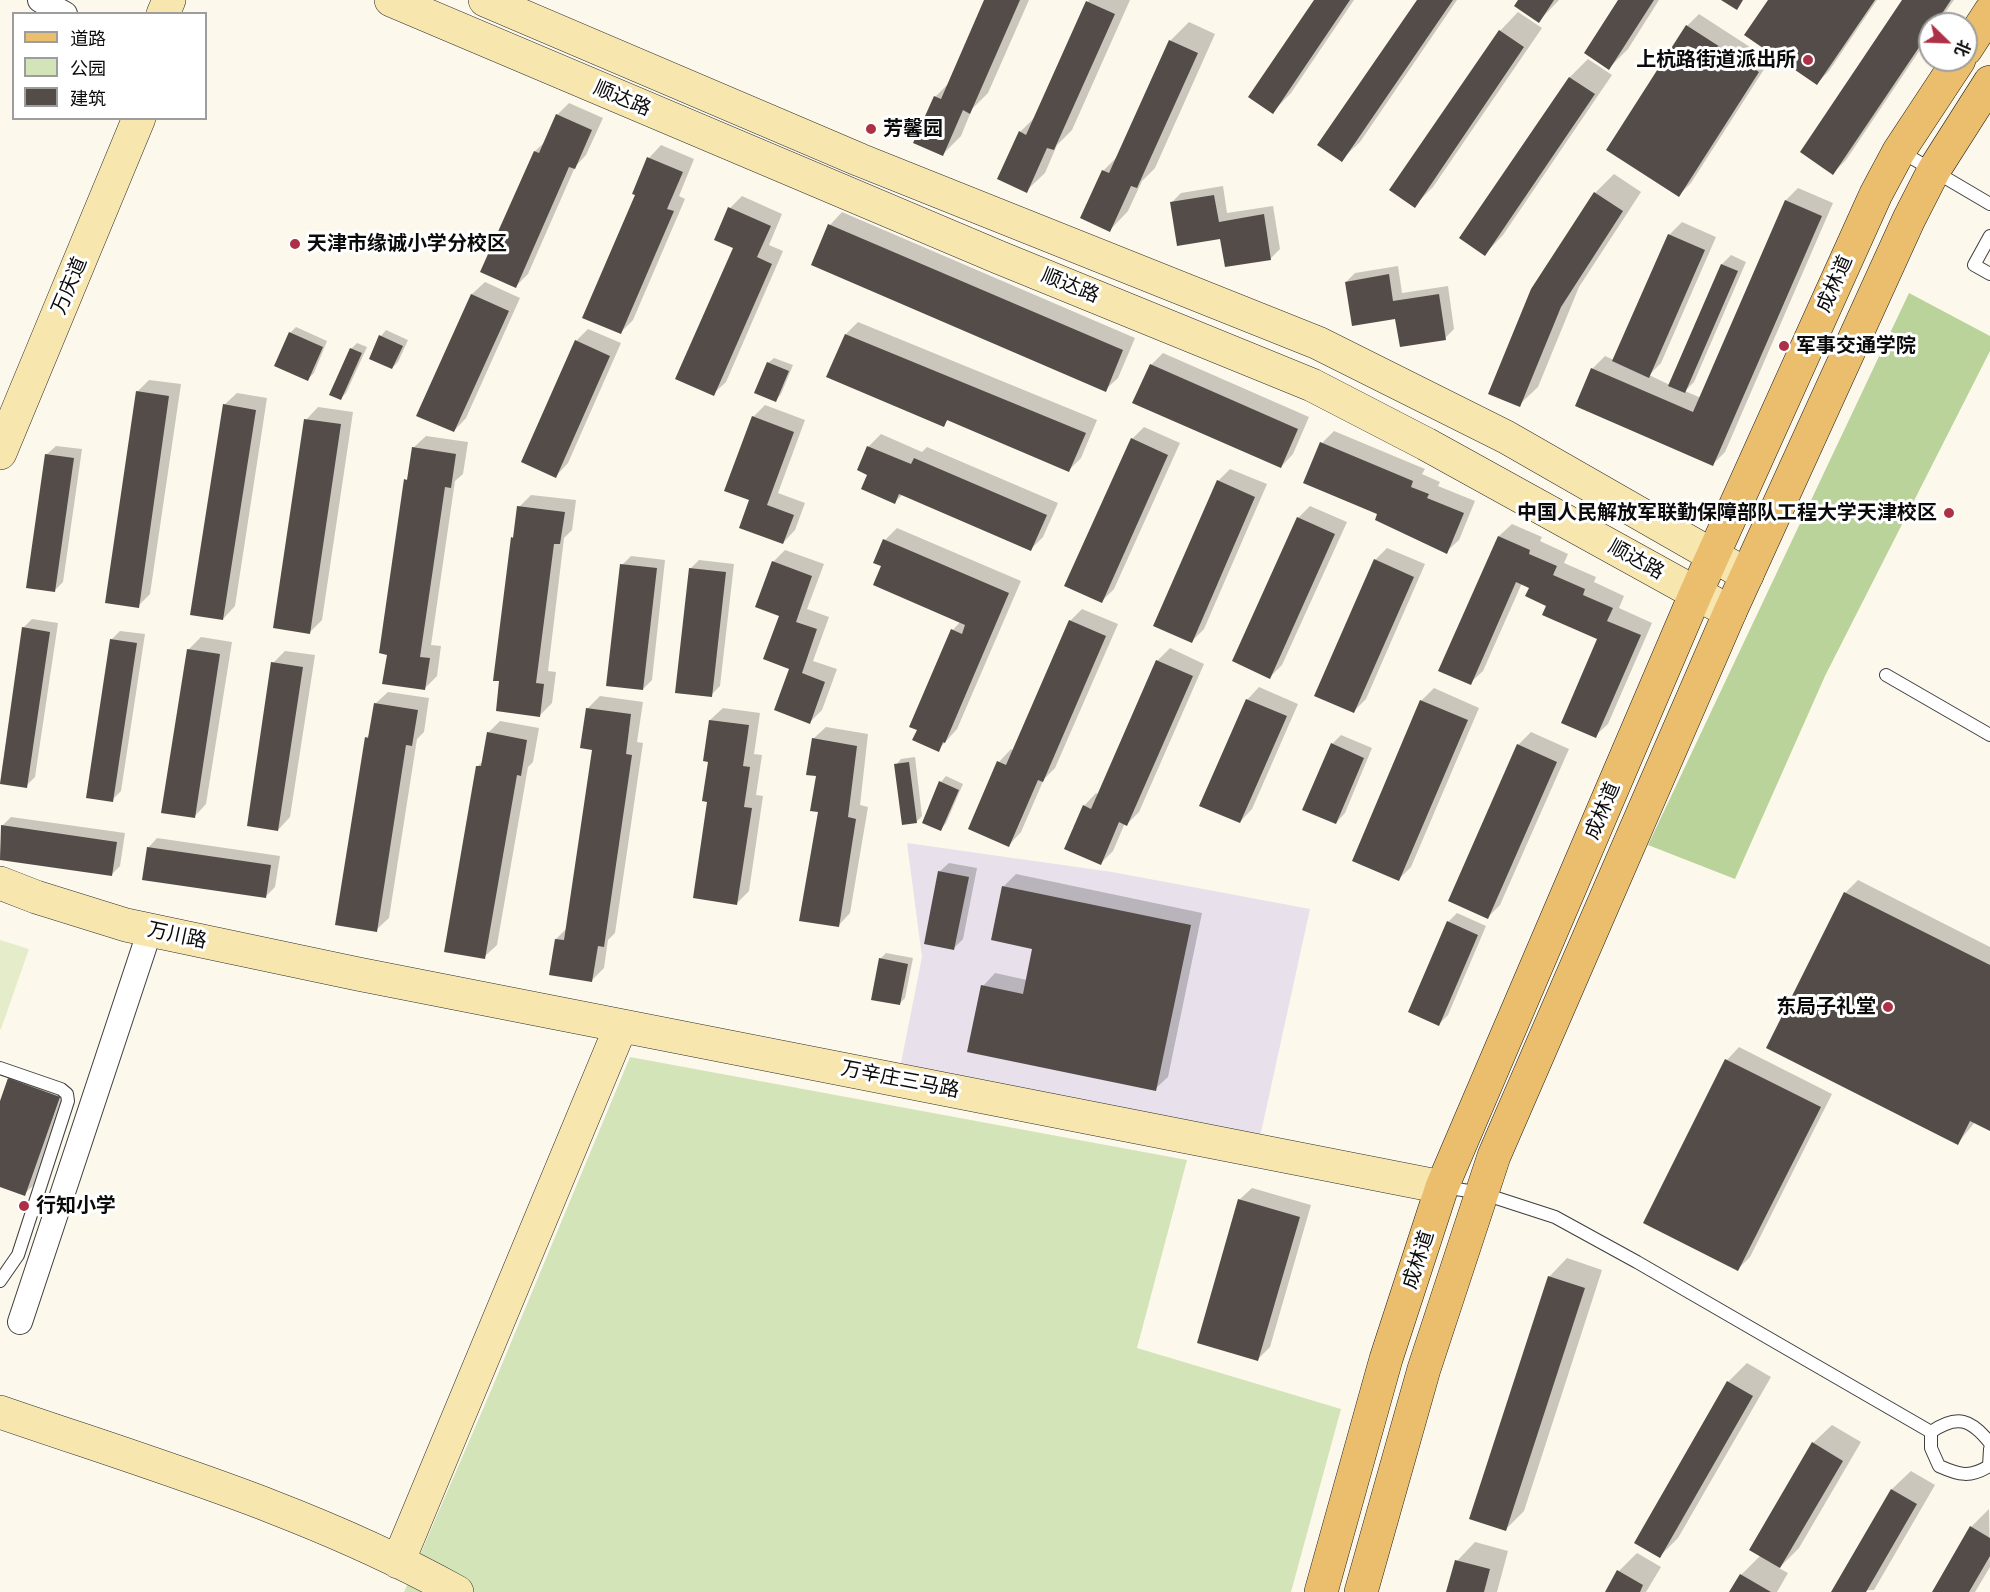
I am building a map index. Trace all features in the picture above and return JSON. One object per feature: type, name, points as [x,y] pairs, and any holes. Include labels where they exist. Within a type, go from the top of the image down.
[{"type":"main road","points":[[1978,30],[1990,12]]},
{"type":"main road","name":"成林道","points":[[1321,1592],[1386,1359],[1442,1187],[1696,593],[1876,194],[1899,151],[1951,72]]},
{"type":"main road","name":"成林道","points":[[1361,1592],[1424,1369],[1481,1193],[1542,1041],[1730,612],[1909,219],[1934,170],[1990,82]]},
{"type":"street","points":[[40,0],[61,12]]},
{"type":"street","name":"顺达路","points":[[391,0],[998,257],[1312,385],[1426,444],[1730,612]]},
{"type":"street","points":[[458,29],[484,0]]},
{"type":"street","name":"顺达路","points":[[484,0],[860,160],[1318,344],[1506,437],[1747,575]]},
{"type":"street","name":"万庆道","points":[[0,398],[118,120]]},
{"type":"street","name":"万庆道","points":[[2,442],[139,120]]},
{"type":"street","name":"万川路","points":[[0,883],[36,897],[150,930],[358,974]]},
{"type":"street","points":[[20,1322],[29,1259],[150,930]]},
{"type":"street","name":"万辛庄三马路","points":[[358,974],[1442,1187]]},
{"type":"street","points":[[398,1562],[621,1026]]},
{"type":"street","points":[[0,1412],[215,1486],[336,1533],[457,1592]]},
{"type":"lane","points":[[1899,151],[1990,204]]},
{"type":"lane","points":[[1990,236],[1974,265],[1990,274]]},
{"type":"lane","points":[[1886,675],[1990,735]]},
{"type":"lane","points":[[0,1068],[61,1089],[67,1094],[68,1101],[29,1259],[0,1281]]},
{"type":"lane","points":[[1442,1187],[1481,1193],[1555,1217],[1931,1432]]},
{"type":"lane","points":[[1931,1432],[1947,1421],[1964,1421],[1981,1431],[1990,1443]]},
{"type":"lane","points":[[1931,1432],[1931,1448],[1939,1466],[1955,1473],[1976,1474],[1989,1466],[1990,1449]]},
{"type":"shaded area","points":[[907,843],[1112,872],[1310,909],[1260,1137],[900,1068],[922,957]]},
{"type":"green space","points":[[1909,293],[1990,336],[1990,351],[1825,676],[1735,879],[1648,845]]},
{"type":"green space","points":[[0,940],[29,949],[1,1029],[0,1029]]},
{"type":"green space","points":[[630,1057],[1187,1160],[1137,1348],[1341,1409],[1291,1592],[404,1592]]},
{"type":"building","points":[[984,0],[1020,0],[970,114],[963,110],[943,156],[913,143],[934,96],[941,99]]},
{"type":"building","points":[[1314,0],[1350,0],[1273,114],[1248,97]]},
{"type":"building","points":[[1417,0],[1453,0],[1342,162],[1317,145]]},
{"type":"building","points":[[1518,0],[1554,0],[1539,23],[1514,6]]},
{"type":"building","points":[[1618,0],[1654,0],[1609,70],[1584,53]]},
{"type":"building","points":[[1721,0],[1743,0],[1737,10]]},
{"type":"building","name":"上杭路街道派出所","points":[[1768,0],[1875,0],[1817,85],[1744,35]]},
{"type":"building","points":[[1902,0],[1951,0],[1943,12],[1918,12],[1918,49],[1833,175],[1800,152]]},
{"type":"building","points":[[1086,1],[1115,14],[1054,150],[1047,148],[1027,193],[997,179],[1019,131],[1026,135]]},
{"type":"building","points":[[1686,25],[1759,72],[1679,197],[1606,150]]},
{"type":"building","points":[[1499,30],[1524,47],[1415,208],[1389,190]]},
{"type":"building","points":[[1169,40],[1198,53],[1137,188],[1131,186],[1110,232],[1080,218],[1102,170],[1109,173]]},
{"type":"building","points":[[1569,77],[1595,94],[1485,256],[1459,238]]},
{"type":"building","points":[[556,114],[592,130],[575,169],[569,167],[516,288],[480,272],[534,151],[539,153]]},
{"type":"building","points":[[647,157],[683,172],[667,209],[674,211],[621,334],[582,318],[635,195],[632,194]]},
{"type":"building","points":[[1594,192],[1623,211],[1561,307],[1520,407],[1488,394],[1531,289]]},
{"type":"building","points":[[1214,195],[1219,222],[1264,214],[1271,260],[1225,267],[1220,239],[1177,246],[1170,202]]},
{"type":"building","points":[[1785,200],[1822,216],[1713,466],[1575,406],[1591,368],[1693,412]]},
{"type":"building","points":[[728,207],[771,226],[757,257],[772,264],[714,396],[675,379],[733,248],[714,240]]},
{"type":"building","points":[[828,224],[1123,350],[1106,392],[811,265]]},
{"type":"building","points":[[1668,234],[1705,250],[1649,378],[1612,361]]},
{"type":"building","points":[[1721,264],[1738,271],[1685,393],[1668,386]]},
{"type":"building","points":[[1389,274],[1393,301],[1439,294],[1446,340],[1400,347],[1395,319],[1352,326],[1345,282]]},
{"type":"building","points":[[471,294],[509,311],[454,432],[416,416]]},
{"type":"building","points":[[289,332],[323,347],[308,381],[274,366]]},
{"type":"building","points":[[845,334],[1086,433],[1069,472],[947,420],[944,427],[826,377]]},
{"type":"building","points":[[379,335],[403,346],[392,369],[369,359]]},
{"type":"building","points":[[575,340],[610,356],[556,478],[521,462]]},
{"type":"building","points":[[350,348],[362,353],[341,400],[329,395]]},
{"type":"building","points":[[767,362],[789,371],[776,402],[754,393]]},
{"type":"building","points":[[1150,364],[1298,429],[1281,468],[1132,403]]},
{"type":"building","points":[[136,391],[169,396],[139,608],[105,603]]},
{"type":"building","points":[[223,404],[256,410],[223,620],[190,615]]},
{"type":"building","points":[[752,416],[794,432],[767,505],[794,515],[783,544],[739,528],[749,500],[724,491]]},
{"type":"building","points":[[304,419],[341,424],[310,634],[273,628]]},
{"type":"building","points":[[1131,438],[1168,455],[1102,603],[1064,586]]},
{"type":"building","points":[[1320,442],[1413,481],[1411,487],[1429,494],[1427,498],[1464,513],[1447,554],[1375,520],[1377,514],[1303,483]]},
{"type":"building","points":[[867,446],[911,464],[914,458],[1047,515],[1031,551],[899,494],[895,504],[861,489],[867,475],[857,470]]},
{"type":"building","points":[[412,447],[456,454],[451,488],[445,487],[420,657],[430,658],[425,690],[382,684],[387,655],[379,653],[404,479],[407,480]]},
{"type":"building","points":[[45,454],[74,458],[55,592],[26,588]]},
{"type":"building","points":[[1217,480],[1255,497],[1192,643],[1153,626]]},
{"type":"building","points":[[517,506],[565,512],[560,544],[554,544],[536,683],[544,684],[540,717],[496,711],[499,681],[493,681]]},
{"type":"building","points":[[1297,517],[1335,534],[1270,679],[1232,661]]},
{"type":"building","points":[[1498,536],[1530,550],[1529,554],[1557,566],[1553,575],[1585,589],[1583,595],[1613,608],[1607,621],[1641,635],[1596,738],[1561,723],[1597,639],[1542,615],[1546,606],[1525,596],[1529,588],[1516,582],[1471,685],[1438,671]]},
{"type":"building","points":[[883,539],[1009,593],[945,743],[943,742],[939,752],[912,740],[917,730],[909,727],[951,629],[962,634],[965,625],[873,585],[881,566],[873,563]]},
{"type":"building","points":[[1374,559],[1414,577],[1354,713],[1314,696]]},
{"type":"building","points":[[772,561],[812,576],[796,622],[817,629],[802,673],[825,682],[810,724],[774,710],[789,669],[763,659],[779,616],[755,607]]},
{"type":"building","points":[[620,564],[657,568],[643,690],[606,686]]},
{"type":"building","points":[[689,568],[726,572],[712,697],[675,693]]},
{"type":"building","points":[[1069,620],[1106,636],[1043,782],[1038,780],[1009,847],[968,829],[997,761],[1006,765]]},
{"type":"building","points":[[22,627],[50,632],[27,788],[0,784]]},
{"type":"building","points":[[110,639],[137,643],[113,802],[86,798]]},
{"type":"building","points":[[187,649],[220,654],[195,818],[161,813]]},
{"type":"building","points":[[1156,660],[1193,676],[1127,826],[1119,822],[1101,865],[1064,849],[1083,805],[1091,809]]},
{"type":"building","points":[[271,662],[303,667],[278,831],[247,826]]},
{"type":"building","points":[[1246,699],[1287,716],[1240,823],[1199,806]]},
{"type":"building","points":[[1420,700],[1468,720],[1399,881],[1352,861]]},
{"type":"building","points":[[374,703],[418,710],[412,746],[406,745],[377,932],[335,925],[365,737],[368,738]]},
{"type":"building","points":[[586,708],[631,714],[626,754],[632,755],[604,947],[598,946],[592,982],[549,975],[555,939],[564,940],[592,750],[580,748]]},
{"type":"building","points":[[709,720],[749,725],[743,766],[750,767],[744,807],[752,808],[737,905],[693,898],[707,802],[702,801],[708,762],[703,761]]},
{"type":"building","points":[[487,732],[527,740],[521,776],[517,775],[485,959],[444,952],[476,766],[481,766]]},
{"type":"building","points":[[812,738],[857,746],[848,817],[856,819],[839,927],[799,921],[818,812],[810,811],[816,776],[806,775]]},
{"type":"building","points":[[1331,743],[1364,758],[1336,824],[1302,810]]},
{"type":"building","points":[[1517,744],[1557,762],[1488,919],[1448,901]]},
{"type":"building","points":[[909,762],[917,823],[902,825],[894,764]]},
{"type":"building","points":[[939,781],[959,790],[941,831],[922,823]]},
{"type":"building","points":[[1,825],[117,842],[112,876],[0,860]]},
{"type":"building","points":[[147,847],[271,865],[266,898],[142,880]]},
{"type":"building","points":[[938,871],[969,877],[954,950],[924,944]]},
{"type":"building","points":[[1002,886],[1191,925],[1156,1091],[967,1052],[981,985],[1023,994],[1032,949],[991,940]]},
{"type":"building","name":"东局子礼堂","points":[[1844,892],[1990,965],[1990,1131],[1970,1121],[1958,1145],[1766,1048]]},
{"type":"building","points":[[1447,921],[1478,935],[1439,1026],[1408,1012]]},
{"type":"building","points":[[879,958],[908,964],[900,1005],[871,1000]]},
{"type":"building","points":[[1725,1059],[1821,1107],[1738,1271],[1643,1223]]},
{"type":"building","points":[[8,1078],[60,1097],[25,1196],[0,1187],[0,1101]]},
{"type":"building","points":[[1238,1199],[1300,1217],[1258,1361],[1197,1343]]},
{"type":"building","points":[[1548,1276],[1585,1288],[1506,1531],[1469,1519]]},
{"type":"building","points":[[1727,1381],[1753,1396],[1660,1558],[1634,1543]]},
{"type":"building","points":[[1812,1442],[1843,1461],[1780,1568],[1749,1550]]},
{"type":"building","points":[[1891,1489],[1917,1504],[1866,1592],[1831,1592]]},
{"type":"building","points":[[1970,1526],[1990,1538],[1990,1556],[1969,1592],[1932,1592]]},
{"type":"building","points":[[1455,1560],[1490,1569],[1484,1592],[1446,1592]]},
{"type":"building","points":[[1617,1570],[1643,1585],[1640,1592],[1605,1592]]},
{"type":"building","points":[[1740,1574],[1771,1592],[1729,1592]]},
{"type":"place","name":"上杭路街道派出所","points":[[1808,60]]},
{"type":"place","name":"芳馨园","points":[[871,129]]},
{"type":"place","name":"天津市缘诚小学分校区","points":[[295,244]]},
{"type":"place","name":"军事交通学院","points":[[1784,346]]},
{"type":"place","name":"中国人民解放军联勤保障部队工程大学天津校区","points":[[1949,513]]},
{"type":"place","name":"东局子礼堂","points":[[1888,1007]]},
{"type":"place","name":"行知小学","points":[[24,1206]]}]
